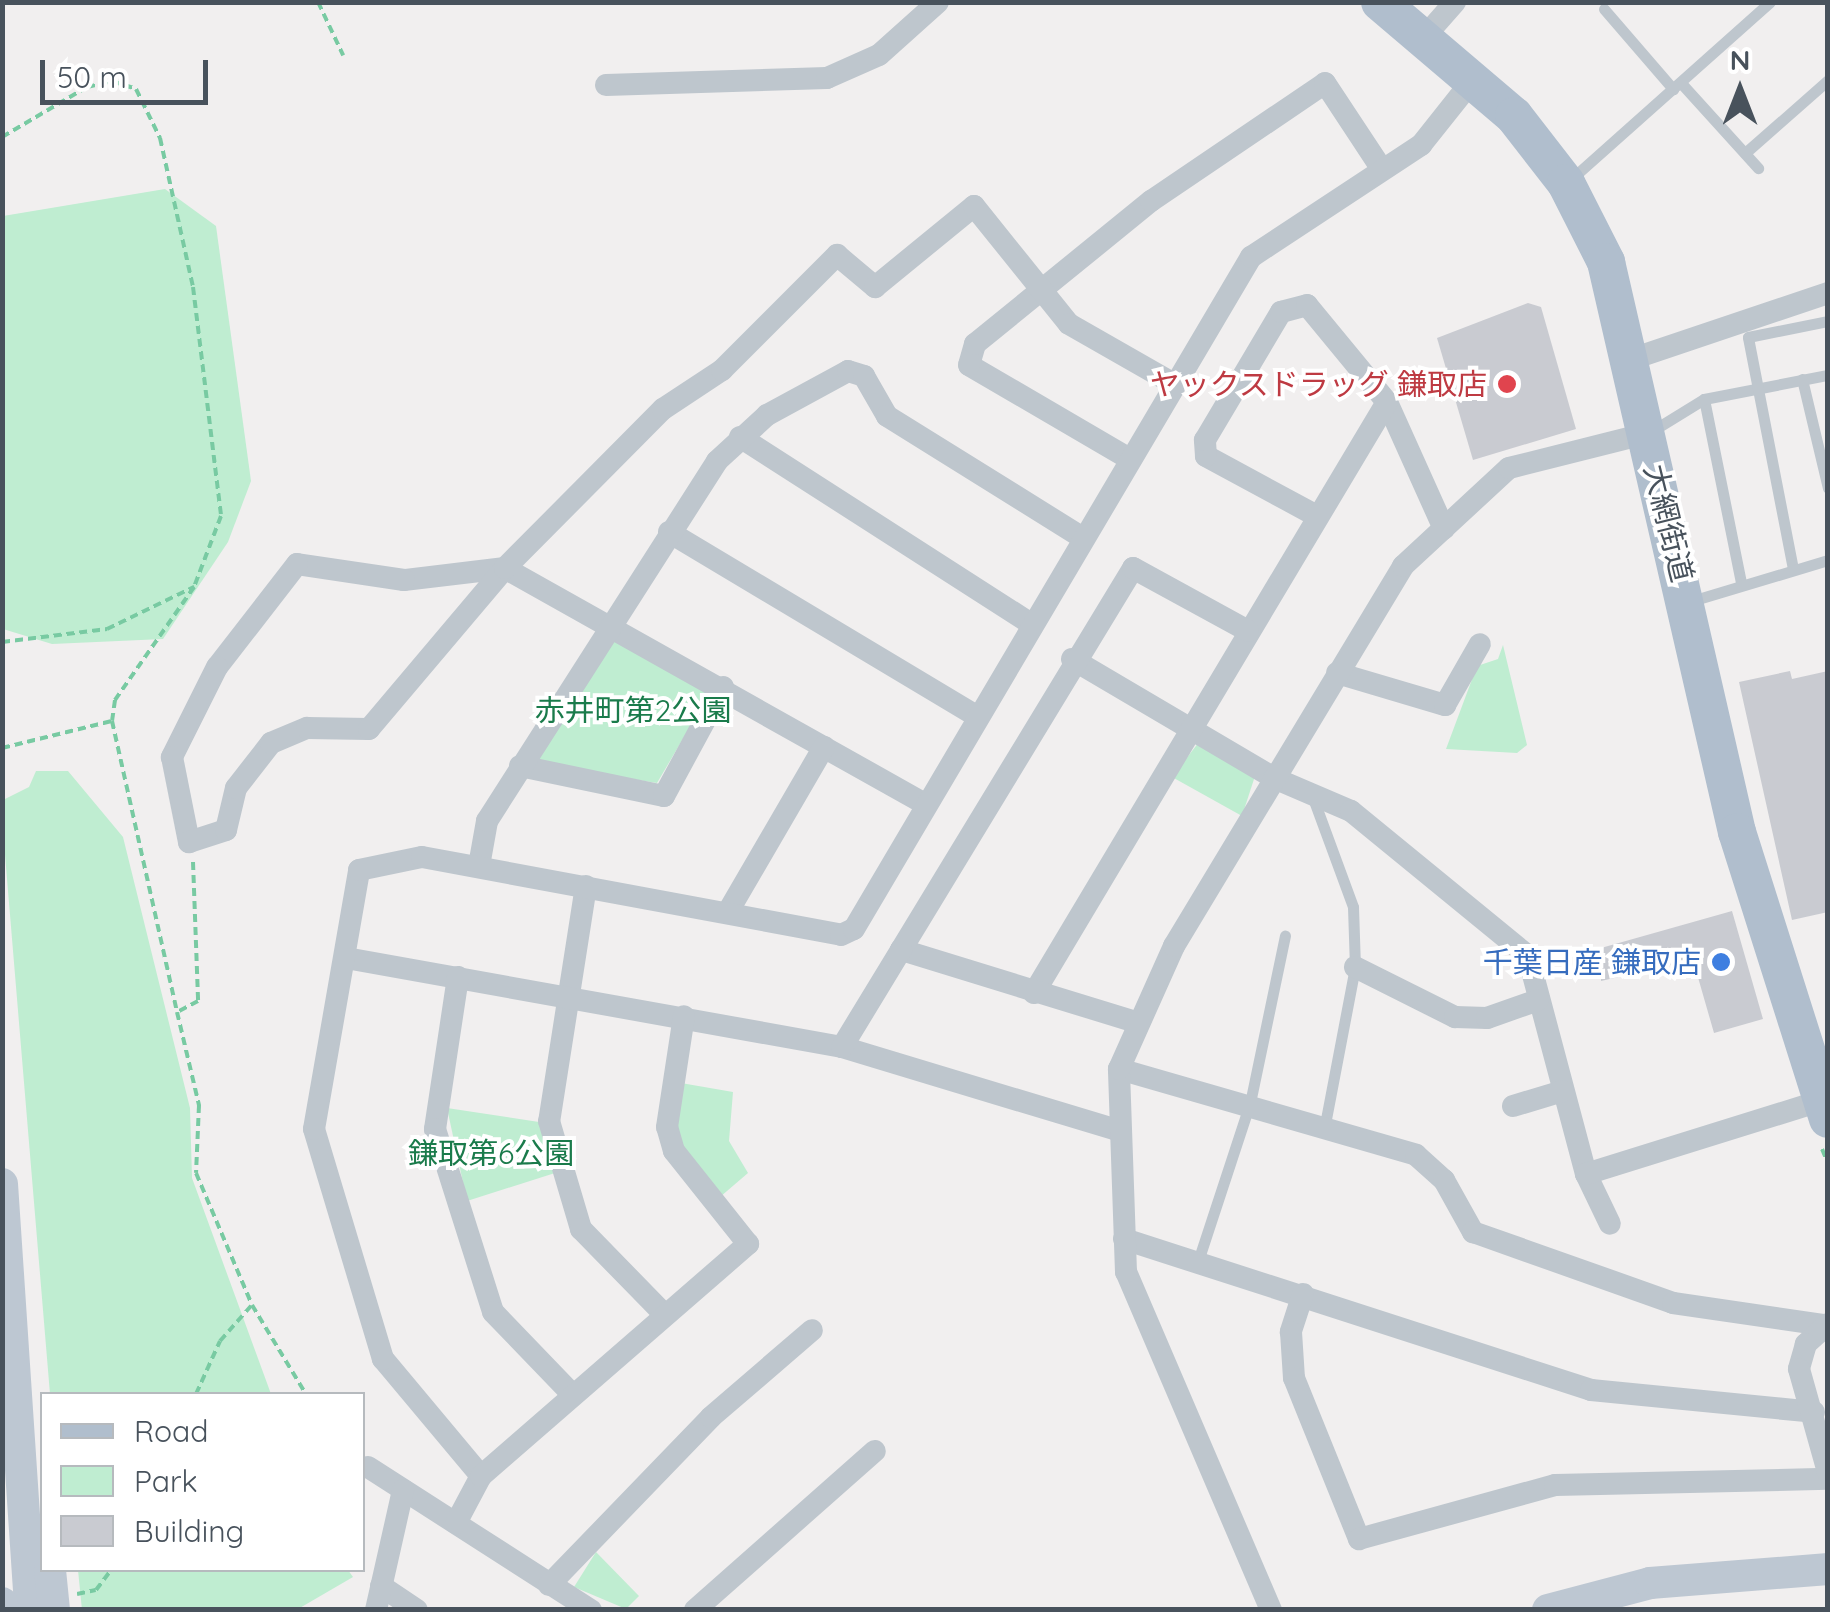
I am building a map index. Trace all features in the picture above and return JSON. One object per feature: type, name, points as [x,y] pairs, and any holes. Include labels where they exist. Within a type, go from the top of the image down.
[{"type":"main road","name":"大網街道","points":[[1404,15],[1475,77],[1566,184],[1606,262],[1688,602],[1737,832],[1824,1110]]},
{"type":"street","points":[[606,84],[826,78],[879,56],[938,2]]},
{"type":"street","points":[[1404,15],[1455,2]]},
{"type":"street","points":[[481,1476],[383,1360],[314,1129],[360,870],[422,857],[728,910],[841,935],[854,930],[1128,458],[1250,257],[1421,145],[1475,77]]},
{"type":"street","points":[[1128,458],[969,365],[975,344],[1041,288],[1325,84],[1381,168]]},
{"type":"street","points":[[925,804],[723,687],[505,568],[404,580],[297,564],[216,667],[172,757],[189,842],[226,830],[236,788],[271,743],[307,728],[370,729],[505,568],[662,409],[722,370],[838,256],[874,287],[974,206],[1069,324],[1174,384]]},
{"type":"street","points":[[1632,359],[1828,293]]},
{"type":"street","points":[[1314,515],[1206,456],[1205,440],[1281,312],[1307,305],[1387,402],[1444,529]]},
{"type":"street","points":[[478,866],[487,821],[520,766],[607,624],[740,437],[848,370],[864,376],[886,416],[1083,538]]},
{"type":"street","points":[[1034,992],[1194,729],[1314,515],[1387,402]]},
{"type":"street","points":[[1271,1610],[1126,1272],[1118,1069],[1139,1023],[1274,778],[1402,566],[1509,468],[1648,433]]},
{"type":"street","points":[[740,437],[1031,624]]},
{"type":"street","points":[[670,532],[977,716]]},
{"type":"street","points":[[842,1047],[1072,659],[1133,568],[1248,631]]},
{"type":"street","points":[[1336,673],[1445,705],[1480,644]]},
{"type":"street","points":[[1072,659],[1274,778],[1351,811],[1528,956],[1586,1174],[1610,1224]]},
{"type":"street","points":[[520,766],[664,796],[723,687]]},
{"type":"street","points":[[728,910],[824,747]]},
{"type":"street","points":[[586,886],[549,1120],[581,1229],[664,1314]]},
{"type":"street","points":[[901,950],[1139,1023]]},
{"type":"street","points":[[346,958],[569,994],[842,1047],[1120,1131]]},
{"type":"street","points":[[1355,967],[1455,1016],[1487,1018],[1538,1000]]},
{"type":"street","points":[[458,977],[435,1129],[493,1312],[573,1395]]},
{"type":"street","points":[[456,1523],[481,1476],[748,1244],[674,1151],[667,1126],[684,1016]]},
{"type":"street","points":[[1118,1069],[1250,1102],[1416,1155],[1444,1180],[1474,1232],[1674,1303],[1812,1316],[1826,1324],[1800,1354],[1828,1475],[1554,1485],[1359,1539],[1294,1378],[1291,1332],[1303,1294]]},
{"type":"street","points":[[1513,1106],[1563,1091]]},
{"type":"street","points":[[1586,1174],[1824,1110]]},
{"type":"street","points":[[2,1184],[19,1444],[40,1562]]},
{"type":"street","points":[[1124,1240],[1303,1294],[1591,1390],[1814,1412]]},
{"type":"street","points":[[548,1585],[712,1417],[812,1330]]},
{"type":"street","points":[[19,1444],[40,1505]]},
{"type":"street","points":[[695,1610],[875,1451]]},
{"type":"street","points":[[368,1467],[590,1610]]},
{"type":"street","points":[[376,1610],[403,1490]]},
{"type":"street","points":[[1548,1610],[1650,1584],[1828,1569]]},
{"type":"street","points":[[382,1586],[417,1610]]},
{"type":"lane","points":[[1566,184],[1770,2]]},
{"type":"lane","points":[[1604,9],[1758,168]]},
{"type":"lane","points":[[1745,153],[1828,80]]},
{"type":"lane","points":[[1794,569],[1748,337],[1828,321]]},
{"type":"lane","points":[[1648,433],[1704,400],[1828,375]]},
{"type":"lane","points":[[1802,380],[1828,488]]},
{"type":"lane","points":[[1704,400],[1741,583]]},
{"type":"lane","points":[[1688,602],[1828,560]]},
{"type":"lane","points":[[1312,794],[1353,907],[1355,967],[1325,1124]]},
{"type":"lane","points":[[1198,1261],[1250,1102],[1285,936]]},
{"type":"path","points":[[318,2],[342,55]]},
{"type":"path","points":[[2,137],[104,81],[136,88],[150,113],[210,393],[221,516],[194,586],[115,700],[112,721],[199,1105],[196,1174],[252,1305],[305,1392]]},
{"type":"path","points":[[2,642],[107,629],[194,586]]},
{"type":"path","points":[[2,748],[112,721]]},
{"type":"path","points":[[177,1012],[198,1001],[201,905],[189,842]]},
{"type":"path","points":[[197,1392],[220,1341],[252,1305]]},
{"type":"path","points":[[46,1596],[96,1590],[110,1572]]},
{"type":"green space","points":[[165,189],[216,226],[251,481],[228,542],[163,639],[52,644],[3,629],[3,216]]},
{"type":"green space","name":"赤井町第2公園","points":[[611,637],[711,691],[657,783],[538,764],[535,754]]},
{"type":"green space","points":[[1503,645],[1527,745],[1517,753],[1446,749],[1477,666],[1498,659]]},
{"type":"green space","points":[[1199,742],[1255,776],[1242,816],[1172,777]]},
{"type":"green space","points":[[36,771],[68,771],[123,837],[190,1108],[192,1178],[270,1392],[50,1392],[2,819],[3,800],[29,787]]},
{"type":"green space","points":[[681,1083],[733,1092],[729,1141],[748,1173],[720,1197],[676,1141]]},
{"type":"green space","name":"鎌取第6公園","points":[[447,1108],[539,1122],[555,1173],[467,1201]]},
{"type":"green space","points":[[596,1552],[639,1596],[626,1609],[574,1587]]},
{"type":"green space","points":[[78,1572],[349,1572],[353,1577],[298,1609],[82,1610]]},
{"type":"building","name":"ヤックスドラッグ 鎌取店","points":[[1528,303],[1541,307],[1576,429],[1473,460],[1437,338]]},
{"type":"building","points":[[1790,671],[1792,679],[1828,671],[1828,912],[1792,920],[1739,682]]},
{"type":"building","points":[[1732,911],[1763,1019],[1714,1033],[1693,960],[1601,981],[1601,948]]},
{"type":"place","name":"ヤックスドラッグ 鎌取店","points":[[1507,384]]},
{"type":"place","name":"千葉日産 鎌取店","points":[[1721,962]]}]
